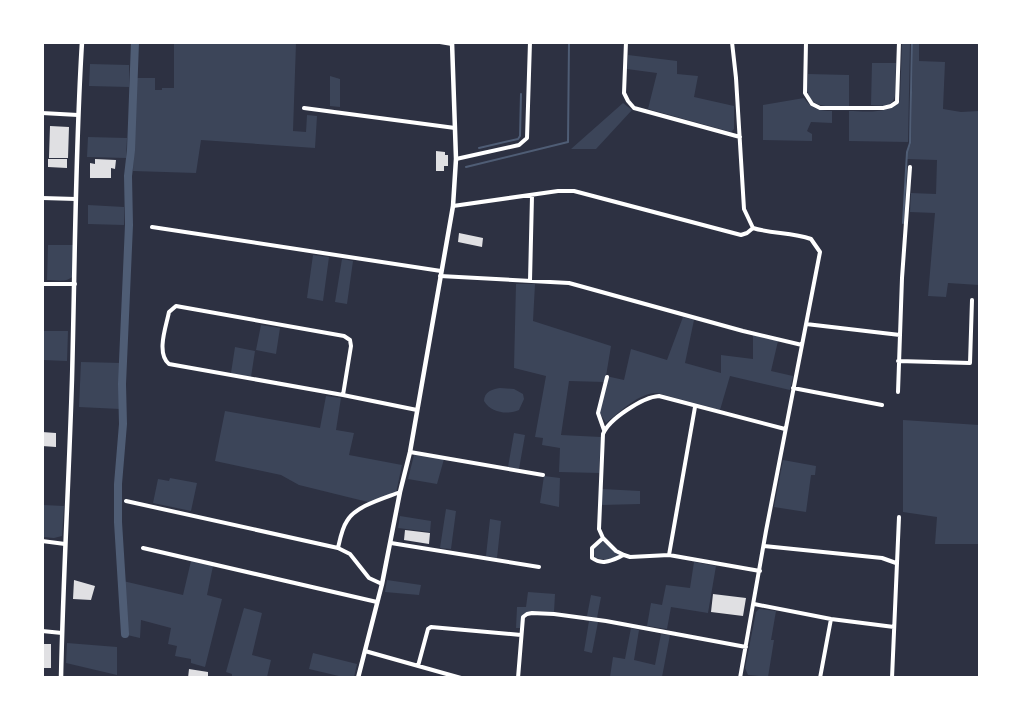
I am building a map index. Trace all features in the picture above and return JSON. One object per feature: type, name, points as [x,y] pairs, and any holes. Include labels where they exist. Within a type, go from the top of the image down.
[{"type":"street","points":[[61,678],[71,418],[78,114],[82,42]]},
{"type":"street","points":[[358,678],[382,584],[410,452],[453,206],[456,159],[452,43],[440,42]]},
{"type":"street","points":[[456,159],[519,146],[527,138],[530,42]]},
{"type":"street","points":[[626,42],[624,93],[634,108],[740,137]]},
{"type":"street","points":[[732,42],[744,208],[753,228],[800,235],[811,239],[820,252],[785,429],[746,647],[741,677],[747,678]]},
{"type":"street","points":[[806,42],[805,93],[812,104],[820,108],[874,108],[891,106],[897,102],[899,42]]},
{"type":"street","points":[[304,108],[455,128]]},
{"type":"street","points":[[42,113],[78,114]]},
{"type":"street","points":[[898,392],[902,278],[910,167]]},
{"type":"street","points":[[453,206],[532,196],[558,190],[574,191],[742,235],[753,228]]},
{"type":"street","points":[[530,281],[532,196]]},
{"type":"street","points":[[42,198],[76,199]]},
{"type":"street","points":[[152,227],[440,273],[569,283],[743,331],[802,345]]},
{"type":"street","points":[[42,284],[75,284]]},
{"type":"street","points":[[898,362],[970,363],[972,300]]},
{"type":"street","points":[[343,395],[351,346],[350,340],[344,336],[176,306],[169,312],[162,352],[163,360],[169,364],[417,410]]},
{"type":"street","points":[[806,324],[900,335]]},
{"type":"street","points":[[608,377],[598,413],[604,430],[599,529],[603,538],[616,551],[630,557],[669,555],[760,571]]},
{"type":"street","points":[[793,388],[882,405]]},
{"type":"street","points":[[604,430],[647,398],[658,396],[785,429]]},
{"type":"street","points":[[669,555],[695,407]]},
{"type":"street","points":[[410,452],[543,475]]},
{"type":"street","points":[[338,548],[345,522],[349,517],[373,502],[400,492]]},
{"type":"street","points":[[126,501],[338,548],[350,554],[369,578],[382,584]]},
{"type":"street","points":[[892,678],[898,517]]},
{"type":"street","points":[[603,538],[592,548],[592,558],[601,563],[624,555]]},
{"type":"street","points":[[42,541],[65,544]]},
{"type":"street","points":[[391,543],[539,567]]},
{"type":"street","points":[[764,546],[882,558],[896,563]]},
{"type":"street","points":[[143,548],[377,602]]},
{"type":"street","points":[[754,604],[831,619],[894,628]]},
{"type":"street","points":[[518,678],[523,617],[527,614],[554,614],[606,621],[746,647]]},
{"type":"street","points":[[820,678],[831,619]]},
{"type":"street","points":[[418,666],[428,629],[431,626],[521,635]]},
{"type":"street","points":[[42,631],[62,633]]},
{"type":"street","points":[[365,650],[461,678]]},
{"type":"shaded area","points":[[174,43],[296,43],[293,131],[306,132],[307,115],[317,116],[315,148],[201,140],[196,173],[133,171],[136,78],[155,78],[155,90],[174,88]]},
{"type":"shaded area","points":[[902,43],[910,43],[908,142],[849,141],[849,111],[884,110],[896,105],[900,100]]},
{"type":"shaded area","points":[[913,43],[919,43],[919,61],[945,62],[943,109],[961,112],[979,111],[979,285],[948,283],[946,297],[928,296],[935,213],[910,212],[911,193],[936,194],[937,160],[907,159],[907,152],[911,144]]},
{"type":"shaded area","points":[[628,55],[677,61],[677,74],[698,76],[694,97],[734,106],[734,129],[731,132],[648,109],[657,73],[627,69]]},
{"type":"shaded area","points":[[872,63],[896,63],[895,96],[894,100],[889,104],[882,106],[871,105]]},
{"type":"shaded area","points":[[90,64],[129,65],[129,87],[89,86]]},
{"type":"shaded area","points":[[808,74],[849,75],[849,106],[825,106],[815,103],[807,92]]},
{"type":"shaded area","points":[[330,76],[340,79],[340,107],[330,106]]},
{"type":"shaded area","points":[[804,98],[816,109],[832,111],[832,123],[811,122],[807,131],[812,134],[812,141],[763,140],[763,105]]},
{"type":"shaded area","points":[[623,103],[632,110],[596,149],[571,149]]},
{"type":"shaded area","points":[[88,137],[127,138],[126,158],[87,157]]},
{"type":"shaded area","points":[[88,205],[124,207],[124,225],[88,224]]},
{"type":"shaded area","points":[[48,245],[75,245],[73,276],[68,280],[47,280]]},
{"type":"shaded area","points":[[313,255],[329,257],[323,301],[307,298]]},
{"type":"shaded area","points":[[342,259],[353,261],[347,304],[335,302]]},
{"type":"shaded area","points":[[516,284],[535,284],[533,321],[611,346],[606,376],[624,380],[631,349],[667,360],[683,317],[694,320],[685,363],[721,373],[721,355],[753,359],[753,335],[778,341],[771,371],[793,376],[790,390],[730,376],[720,410],[657,393],[643,396],[636,400],[606,423],[599,412],[605,382],[569,381],[561,435],[601,437],[599,473],[559,472],[560,448],[542,445],[543,438],[535,437],[546,376],[514,368]]},
{"type":"shaded area","points":[[261,325],[280,328],[276,354],[256,350]]},
{"type":"shaded area","points":[[43,331],[68,331],[67,361],[43,360]]},
{"type":"shaded area","points":[[235,347],[255,351],[251,377],[231,373]]},
{"type":"shaded area","points":[[81,362],[121,363],[120,409],[79,407]]},
{"type":"shaded area","points":[[500,388],[514,389],[523,394],[524,399],[519,410],[505,413],[487,405],[484,398],[487,393]]},
{"type":"shaded area","points":[[326,396],[341,398],[336,430],[354,433],[349,455],[402,465],[396,493],[372,503],[299,485],[281,475],[215,461],[225,411],[320,428]]},
{"type":"shaded area","points":[[903,420],[979,425],[979,544],[935,544],[937,517],[903,512]]},
{"type":"shaded area","points":[[514,433],[525,435],[519,469],[508,467]]},
{"type":"shaded area","points":[[414,455],[444,459],[437,484],[408,479]]},
{"type":"shaded area","points":[[783,460],[816,466],[815,475],[811,475],[806,512],[774,507]]},
{"type":"shaded area","points":[[544,476],[560,478],[559,507],[540,503]]},
{"type":"shaded area","points":[[170,478],[197,483],[191,511],[153,503],[158,479],[169,481]]},
{"type":"shaded area","points":[[602,489],[640,491],[640,504],[601,505]]},
{"type":"shaded area","points":[[43,505],[64,506],[62,536],[54,538],[43,537]]},
{"type":"shaded area","points":[[446,509],[456,511],[451,549],[440,548]]},
{"type":"shaded area","points":[[400,516],[431,521],[430,532],[398,528]]},
{"type":"shaded area","points":[[490,519],[501,521],[497,558],[486,556]]},
{"type":"shaded area","points":[[604,541],[619,556],[607,560],[595,558],[593,549],[600,542]]},
{"type":"shaded area","points":[[191,561],[213,566],[207,595],[222,599],[205,667],[191,663],[191,659],[175,656],[177,646],[168,644],[171,628],[141,620],[140,638],[127,635],[123,581],[183,595]]},
{"type":"shaded area","points":[[694,562],[716,566],[708,613],[671,607],[667,629],[647,626],[651,603],[662,605],[666,585],[690,588]]},
{"type":"shaded area","points":[[387,580],[421,585],[419,595],[385,592]]},
{"type":"shaded area","points":[[528,592],[555,594],[554,612],[531,611],[522,618],[520,628],[516,628],[517,607],[526,607]]},
{"type":"shaded area","points":[[591,595],[601,597],[597,618],[587,616]]},
{"type":"shaded area","points":[[244,608],[262,613],[252,655],[271,660],[267,677],[232,677],[232,674],[226,672]]},
{"type":"shaded area","points":[[759,609],[776,611],[771,640],[774,640],[768,677],[748,675],[745,668],[756,612]]},
{"type":"shaded area","points":[[589,621],[598,622],[592,653],[584,651]]},
{"type":"shaded area","points":[[631,628],[639,630],[634,660],[655,665],[661,634],[670,635],[662,677],[610,677],[613,657],[625,659]]},
{"type":"shaded area","points":[[67,643],[117,647],[117,675],[66,663]]},
{"type":"shaded area","points":[[313,653],[357,664],[354,677],[343,677],[309,669]]},
{"type":"building","points":[[50,126],[69,127],[68,158],[49,158]]},
{"type":"building","points":[[436,151],[445,152],[445,155],[448,155],[448,166],[444,166],[444,171],[436,171]]},
{"type":"building","points":[[48,159],[67,159],[67,168],[48,167]]},
{"type":"building","points":[[95,159],[116,160],[115,169],[111,168],[111,178],[90,178],[90,163],[95,164]]},
{"type":"building","points":[[459,233],[483,238],[482,247],[458,242]]},
{"type":"building","points":[[42,432],[56,433],[56,447],[42,446]]},
{"type":"building","points":[[405,530],[430,533],[429,544],[404,540]]},
{"type":"building","points":[[74,580],[95,586],[91,600],[73,599]]},
{"type":"building","points":[[713,594],[746,598],[743,616],[711,612]]},
{"type":"building","points":[[42,644],[51,644],[51,668],[42,668]]},
{"type":"building","points":[[189,669],[208,672],[208,678],[188,678]]},
{"type":"waterway","points":[[125,634],[118,522],[118,484],[123,424],[122,384],[129,225],[128,176],[131,150],[135,42]]},
{"type":"waterway","points":[[466,167],[568,142],[569,42]]},
{"type":"waterway","points":[[903,223],[907,152],[910,143],[912,42]]},
{"type":"waterway","points":[[479,148],[518,139],[520,136],[521,94]]}]
